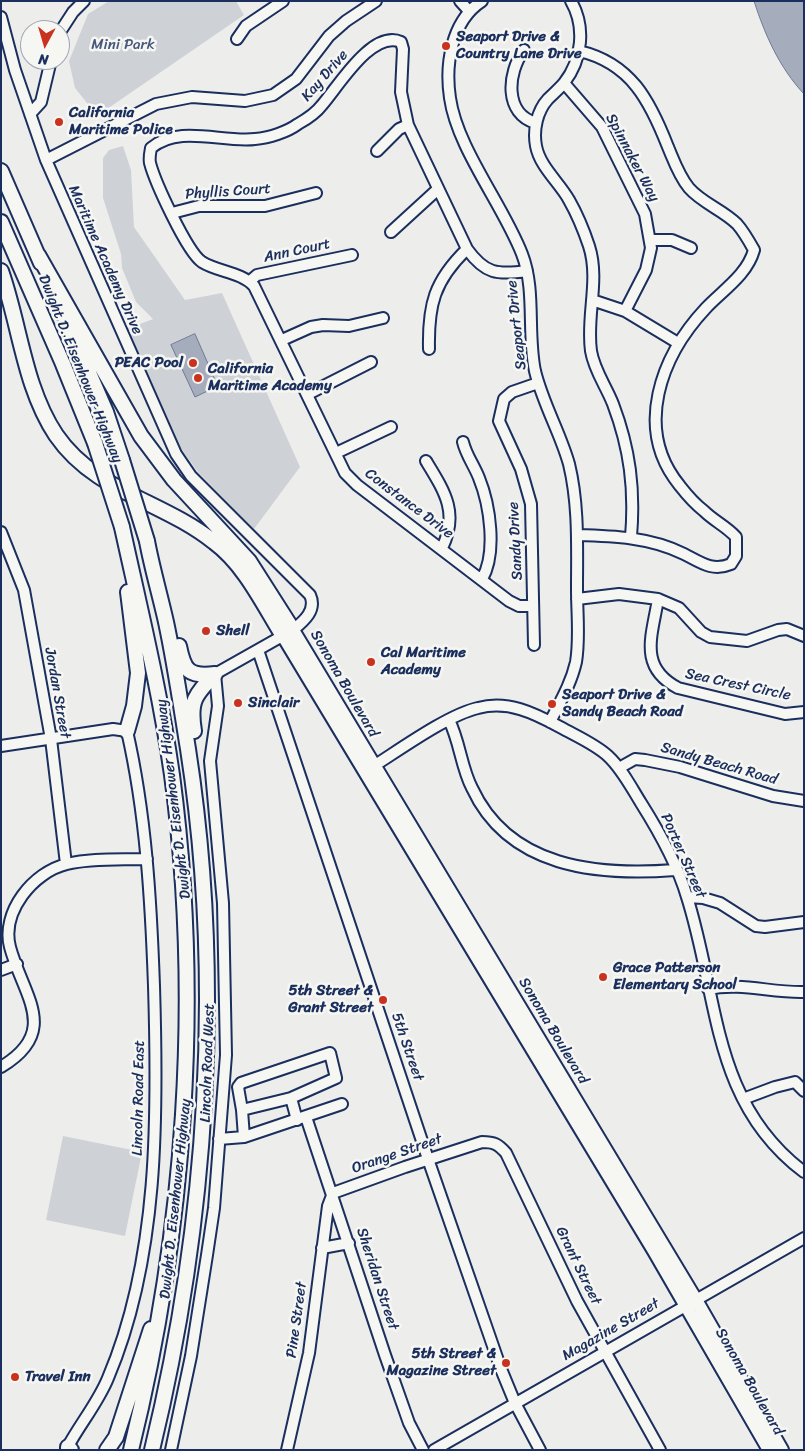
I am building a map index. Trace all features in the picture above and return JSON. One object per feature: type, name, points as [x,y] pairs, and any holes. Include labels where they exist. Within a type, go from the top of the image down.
[{"type":"highway","name":"Dwight D. Eisenhower Highway","points":[[1,171],[106,412],[122,460],[147,541],[178,683],[188,750],[199,848],[206,987],[201,1143],[181,1305],[152,1450]]},
{"type":"highway","name":"Dwight D. Eisenhower Highway","points":[[1,222],[95,443],[122,527],[165,730],[176,815],[183,890],[186,966],[183,1112],[170,1243],[160,1310],[131,1450]]},
{"type":"highway","points":[[38,255],[141,436],[174,480],[244,555],[288,633]]},
{"type":"highway","points":[[1,271],[35,394],[44,414],[64,445],[96,476],[120,491],[185,522],[215,542],[248,579],[288,633]]},
{"type":"highway","points":[[122,527],[123,562],[138,673],[134,706],[127,731]]},
{"type":"highway","points":[[152,566],[172,612],[185,666],[197,676],[215,674]]},
{"type":"highway","points":[[199,848],[202,800],[192,708],[198,692],[215,674]]},
{"type":"highway","points":[[107,1450],[116,1436],[146,1338],[160,1310]]},
{"type":"main road","name":"Sonoma Boulevard","points":[[288,633],[690,1302],[782,1450]]},
{"type":"main road","name":"Sonoma Boulevard","points":[[690,1302],[769,1450]]},
{"type":"street","points":[[68,20],[84,1]]},
{"type":"street","points":[[237,39],[246,26],[282,1]]},
{"type":"street","points":[[46,160],[156,104],[192,97],[244,100],[272,95],[296,79],[329,36],[346,21],[376,1]]},
{"type":"street","points":[[460,1],[469,11]]},
{"type":"street","name":"Seaport Drive","points":[[482,1],[469,11],[457,33],[450,55],[449,82],[451,104],[464,140],[515,238],[526,271],[532,348],[538,383],[568,463],[576,508],[578,644],[576,662],[568,688],[550,722]]},
{"type":"street","points":[[571,1],[578,19],[580,51],[564,83],[546,100],[536,123],[535,140],[540,157],[570,201],[589,246],[594,280],[589,329],[592,357],[600,379],[610,396],[629,452],[633,497],[631,537]]},
{"type":"street","name":"Maritime Academy Drive","points":[[1,17],[15,70],[46,160],[176,454],[191,476],[310,595],[312,602],[310,612],[304,621],[288,633],[215,674]]},
{"type":"street","name":"Kay Drive","points":[[172,213],[150,164],[151,148],[167,138],[181,136],[256,139],[286,131],[313,114],[360,59],[388,40],[401,42],[403,49],[401,92],[408,125]]},
{"type":"street","points":[[524,50],[516,60],[511,96],[519,113],[525,119],[536,123]]},
{"type":"street","points":[[576,535],[631,537],[673,549],[704,565],[716,568],[730,564],[736,556],[738,547],[736,537],[726,526],[704,511],[679,485],[665,461],[657,438],[655,419],[657,392],[667,364],[678,343],[696,320],[736,280],[752,259],[754,250],[738,225],[697,196],[684,182],[658,122],[631,80],[618,67],[602,57],[580,51]]},
{"type":"street","points":[[30,114],[41,102],[49,70]]},
{"type":"street","name":"Spinnaker Way","points":[[564,83],[602,127],[645,214],[650,240],[646,270],[624,311]]},
{"type":"street","points":[[377,151],[399,130],[408,125],[467,249],[476,262],[495,273],[526,271]]},
{"type":"street","points":[[391,232],[438,189]]},
{"type":"street","name":"Phyllis Court","points":[[172,213],[199,206],[265,206],[316,193]]},
{"type":"street","points":[[172,213],[187,246],[201,262],[250,281]]},
{"type":"street","points":[[650,240],[672,240],[691,248]]},
{"type":"street","points":[[429,350],[428,320],[437,287],[450,267],[467,249]]},
{"type":"street","name":"Ann Court","points":[[250,281],[257,275],[352,255]]},
{"type":"street","name":"Constance Drive","points":[[250,281],[282,340],[345,473],[358,485],[519,606],[533,606]]},
{"type":"street","points":[[592,300],[624,311],[678,343]]},
{"type":"street","points":[[282,340],[311,327],[323,325],[349,326],[383,318]]},
{"type":"street","points":[[308,394],[371,362]]},
{"type":"street","name":"Sandy Drive","points":[[533,606],[532,523],[527,485],[499,421],[504,399],[512,392],[538,383]]},
{"type":"street","points":[[336,453],[391,427]]},
{"type":"street","points":[[463,442],[466,453],[478,476],[488,508],[489,561],[482,579]]},
{"type":"street","points":[[426,461],[446,493],[449,508],[450,525],[442,548]]},
{"type":"street","name":"Jordan Street","points":[[1,532],[24,590],[51,739],[66,864]]},
{"type":"street","points":[[577,599],[619,594],[658,599],[679,608],[701,632],[710,637],[747,642],[778,630],[788,629],[804,636]]},
{"type":"street","name":"Sea Crest Circle","points":[[658,599],[650,654],[657,674],[665,682],[678,688],[752,707],[785,714],[804,712]]},
{"type":"street","points":[[533,606],[534,645]]},
{"type":"street","name":"5th Street","points":[[258,650],[428,1160],[515,1403],[540,1450]]},
{"type":"street","name":"Lincoln Road West","points":[[171,1450],[199,1306],[214,1208],[226,1055],[226,991],[220,870],[210,761],[218,706],[215,674]]},
{"type":"street","points":[[368,769],[449,720],[481,707],[503,706],[525,710],[550,722],[596,747],[619,768]]},
{"type":"street","points":[[449,720],[455,732],[471,787],[476,797],[500,830],[521,847],[575,867],[636,871],[675,870]]},
{"type":"street","points":[[1,746],[113,729],[127,731]]},
{"type":"street","name":"Lincoln Road East","points":[[68,1449],[79,1425],[102,1392],[118,1352],[139,1273],[151,1187],[156,1051],[152,928],[147,859],[133,758],[127,731]]},
{"type":"street","name":"Sandy Beach Road","points":[[619,768],[635,760],[680,766],[773,796],[804,801]]},
{"type":"street","name":"Porter Street","points":[[619,768],[659,834],[687,897],[708,989],[733,1081],[773,1143],[804,1172]]},
{"type":"street","points":[[1,1067],[23,1051],[33,1030],[32,1004],[10,946],[10,924],[24,892],[47,871],[66,864],[147,859]]},
{"type":"street","points":[[687,897],[703,898],[720,904],[756,926],[766,927],[804,922]]},
{"type":"street","points":[[1,970],[17,964]]},
{"type":"street","points":[[708,989],[726,985],[743,986],[773,992],[804,992]]},
{"type":"street","points":[[242,1110],[291,1098],[336,1078],[330,1053],[241,1083],[238,1087],[244,1137]]},
{"type":"street","points":[[744,1099],[775,1087],[795,1082],[804,1090]]},
{"type":"street","name":"Sheridan Street","points":[[291,1098],[302,1118],[333,1193],[406,1415],[423,1450]]},
{"type":"street","points":[[219,1139],[244,1137],[342,1104]]},
{"type":"street","name":"Grant Street","points":[[471,1145],[491,1142],[498,1144],[506,1153],[576,1300],[660,1450]]},
{"type":"street","name":"Orange Street","points":[[333,1193],[471,1145]]},
{"type":"street","name":"Pine Street","points":[[287,1450],[309,1353],[328,1206],[333,1193]]},
{"type":"street","name":"Magazine Street","points":[[434,1450],[804,1238]]},
{"type":"street","points":[[322,1248],[349,1243]]},
{"type":"green space","name":"Mini Park","points":[[109,1],[236,1],[244,15],[107,109],[95,113],[75,88],[70,66],[70,59],[88,14]]},
{"type":"green space","points":[[123,146],[131,170],[134,227],[185,300],[222,293],[300,467],[254,529],[198,472],[180,447],[127,329],[153,319],[136,302],[122,268],[121,254],[103,198],[103,158],[109,150]]},
{"type":"green space","points":[[63,1136],[142,1152],[125,1236],[46,1220]]},
{"type":"water","points":[[754,1],[804,1],[804,94],[780,62],[763,26]]},
{"type":"water","name":"PEAC Pool","points":[[195,334],[216,382],[221,381],[222,384],[195,397],[171,345]]},
{"type":"place","name":"Seaport Drive & Country Lane Drive","points":[[446,46]]},
{"type":"place","name":"California Maritime Police","points":[[59,122]]},
{"type":"place","name":"PEAC Pool","points":[[193,363]]},
{"type":"place","name":"California Maritime Academy","points":[[198,378]]},
{"type":"place","name":"Shell","points":[[206,631]]},
{"type":"place","name":"Cal Maritime Academy","points":[[371,662]]},
{"type":"place","name":"Sinclair","points":[[238,703]]},
{"type":"place","name":"Seaport Drive & Sandy Beach Road","points":[[552,704]]},
{"type":"place","name":"Grace Patterson Elementary School","points":[[603,977]]},
{"type":"place","name":"5th Street & Grant Street","points":[[383,1000]]},
{"type":"place","name":"5th Street & Magazine Street","points":[[506,1363]]},
{"type":"place","name":"Travel Inn","points":[[15,1377]]}]
